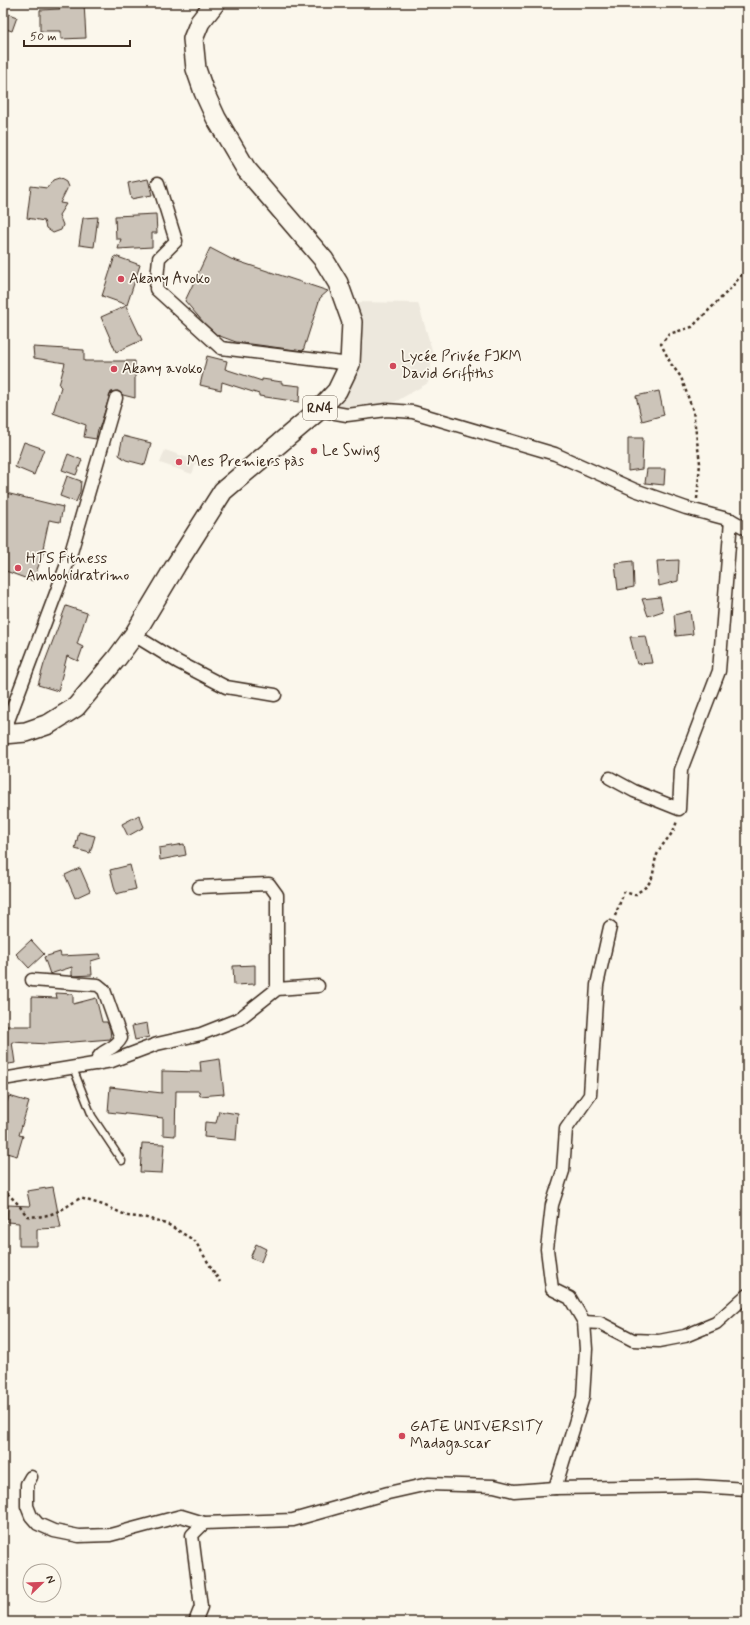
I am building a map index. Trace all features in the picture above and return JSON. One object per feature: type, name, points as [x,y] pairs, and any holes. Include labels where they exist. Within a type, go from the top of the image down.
[{"type":"main road","name":"RN4","points":[[3,734],[26,732],[49,724],[76,707],[134,635],[223,491],[319,410],[337,391],[350,364],[352,322],[338,283],[324,260],[246,169],[216,118],[204,92],[196,69],[193,39],[200,22],[215,3]]},
{"type":"street","points":[[158,183],[176,241],[159,258],[156,289],[170,303],[221,348],[350,364]]},
{"type":"street","points":[[3,734],[70,556],[116,398]]},
{"type":"street","points":[[319,410],[347,415],[386,410],[413,412],[555,454],[635,490],[693,510],[731,520],[747,529]]},
{"type":"street","points":[[610,778],[634,791],[679,809],[682,770],[719,671],[731,520]]},
{"type":"street","points":[[134,635],[178,662],[226,687],[274,695]]},
{"type":"street","points":[[199,887],[269,884],[277,894],[277,989]]},
{"type":"street","points":[[555,1488],[583,1397],[586,1350],[584,1322],[570,1298],[552,1289],[547,1249],[552,1205],[563,1170],[566,1129],[590,1095],[597,984],[610,927]]},
{"type":"street","points":[[32,980],[98,985],[104,990],[121,1038],[117,1046],[100,1054],[97,1059],[97,1064]]},
{"type":"street","points":[[3,1079],[112,1061],[157,1044],[201,1034],[239,1019],[277,989],[318,986]]},
{"type":"street","points":[[584,1322],[600,1323],[633,1340],[659,1341],[685,1336],[716,1323],[747,1295]]},
{"type":"street","points":[[31,1477],[27,1484],[27,1506],[31,1516],[38,1524],[54,1531],[79,1536],[110,1535],[181,1516],[204,1523],[292,1520],[388,1493],[428,1484],[494,1486],[514,1491],[555,1488],[697,1486],[747,1488]]},
{"type":"street","points":[[195,1622],[201,1607],[192,1535],[204,1523]]},
{"type":"lane","points":[[73,1068],[92,1116],[122,1161]]},
{"type":"path","points":[[693,510],[699,494],[700,463],[693,411],[681,377],[671,364],[661,344],[669,334],[692,327],[731,288],[747,268]]},
{"type":"path","points":[[618,908],[624,892],[635,895],[649,883],[654,872],[653,866],[658,851],[675,831],[679,809]]},
{"type":"path","points":[[3,1189],[18,1204],[27,1216],[40,1218],[52,1215],[80,1198],[103,1205],[128,1216],[147,1218],[169,1224],[194,1241],[220,1282]]},
{"type":"shaded area","name":"Lycée Privée FJKM David Griffiths","points":[[351,302],[418,303],[433,353],[428,383],[395,402],[336,408],[353,378]]},
{"type":"shaded area","name":"Mes Premiers pàs","points":[[165,450],[197,461],[192,474],[160,463]]},
{"type":"building","points":[[60,3],[84,3],[86,38],[61,39],[61,31],[40,31],[40,10],[60,9]]},
{"type":"building","points":[[3,12],[17,17],[12,31],[3,28]]},
{"type":"building","points":[[59,178],[66,182],[68,187],[60,203],[66,204],[59,215],[63,225],[61,230],[53,233],[46,228],[44,221],[27,218],[31,186],[47,188],[53,180]]},
{"type":"building","points":[[148,179],[152,195],[131,199],[128,183]]},
{"type":"building","points":[[156,214],[157,233],[152,233],[152,247],[118,249],[121,239],[116,239],[115,216]]},
{"type":"building","points":[[98,217],[94,247],[79,245],[83,218]]},
{"type":"building","points":[[210,248],[231,259],[328,291],[320,298],[303,351],[236,342],[217,335],[204,323],[185,301]]},
{"type":"building","name":"Akany Avoko","points":[[115,256],[140,265],[127,305],[102,296]]},
{"type":"building","name":"Akany Avoko","points":[[126,306],[142,340],[116,352],[101,317]]},
{"type":"building","points":[[33,347],[84,350],[84,361],[135,361],[135,398],[123,395],[118,391],[111,392],[96,439],[84,437],[86,425],[53,413],[61,387],[59,385],[65,363],[34,358]]},
{"type":"building","points":[[207,356],[227,361],[225,369],[262,381],[262,379],[282,382],[282,384],[300,386],[299,402],[259,396],[259,394],[222,382],[221,390],[200,385]]},
{"type":"building","points":[[659,391],[664,415],[642,421],[636,396]]},
{"type":"building","points":[[123,436],[151,443],[145,465],[126,460],[119,455]]},
{"type":"building","points":[[628,438],[643,438],[642,469],[628,471]]},
{"type":"building","points":[[24,442],[44,449],[34,475],[15,467]]},
{"type":"building","points":[[68,454],[82,460],[76,475],[62,470]]},
{"type":"building","points":[[647,469],[665,469],[664,485],[645,483]]},
{"type":"building","points":[[67,476],[81,481],[80,492],[76,502],[60,496]]},
{"type":"building","points":[[6,493],[63,507],[60,522],[49,520],[43,548],[45,548],[33,581],[3,570],[3,507]]},
{"type":"building","points":[[679,560],[678,581],[659,586],[657,561]]},
{"type":"building","points":[[633,561],[634,587],[618,590],[615,563]]},
{"type":"building","points":[[660,597],[663,611],[648,616],[642,599]]},
{"type":"building","points":[[66,606],[87,613],[77,644],[83,647],[78,661],[67,656],[58,691],[38,685],[44,664]]},
{"type":"building","points":[[690,611],[693,634],[676,636],[674,615]]},
{"type":"building","points":[[646,636],[652,663],[637,664],[630,637]]},
{"type":"building","points":[[139,815],[144,827],[128,836],[122,824]]},
{"type":"building","points":[[79,832],[95,836],[90,853],[75,849]]},
{"type":"building","points":[[184,844],[186,855],[160,860],[159,848]]},
{"type":"building","points":[[130,865],[136,889],[116,894],[110,870]]},
{"type":"building","points":[[80,868],[90,891],[75,898],[65,875]]},
{"type":"building","points":[[31,940],[44,954],[29,968],[16,954]]},
{"type":"building","points":[[60,952],[61,956],[100,954],[101,958],[91,961],[92,975],[72,976],[72,967],[50,974],[44,957]]},
{"type":"building","points":[[255,965],[255,984],[234,985],[233,966]]},
{"type":"building","points":[[56,993],[73,994],[73,1004],[96,998],[102,1022],[107,1022],[110,1029],[111,1039],[48,1044],[12,1042],[15,1063],[3,1065],[3,1026],[32,1026],[32,997],[57,998]]},
{"type":"building","points":[[147,1023],[149,1037],[135,1040],[132,1026]]},
{"type":"building","points":[[220,1059],[224,1094],[200,1096],[199,1091],[176,1091],[175,1136],[163,1135],[163,1118],[108,1112],[110,1087],[162,1093],[162,1071],[201,1072],[200,1062]]},
{"type":"building","points":[[9,1096],[29,1102],[19,1135],[23,1136],[17,1156],[3,1152],[3,1101],[7,1102]]},
{"type":"building","points":[[219,1111],[238,1114],[236,1140],[204,1137],[205,1122],[216,1123]]},
{"type":"building","points":[[142,1143],[164,1144],[162,1173],[140,1172]]},
{"type":"building","points":[[53,1187],[61,1228],[37,1229],[37,1246],[19,1246],[19,1223],[7,1222],[8,1205],[30,1206],[27,1191]]},
{"type":"building","points":[[256,1244],[266,1249],[261,1262],[250,1258]]},
{"type":"place","name":"Akany Avoko","points":[[121,279]]},
{"type":"place","name":"Lycée Privée FJKM David Griffiths","points":[[393,366]]},
{"type":"place","name":"Akany avoko","points":[[114,369]]},
{"type":"place","name":"Le Swing","points":[[314,451]]},
{"type":"place","name":"Mes Premiers pàs","points":[[179,462]]},
{"type":"place","name":"HTS Fitness Ambohidratrimo","points":[[18,568]]},
{"type":"place","name":"GATE UNIVERSITY Madagascar","points":[[402,1436]]}]
